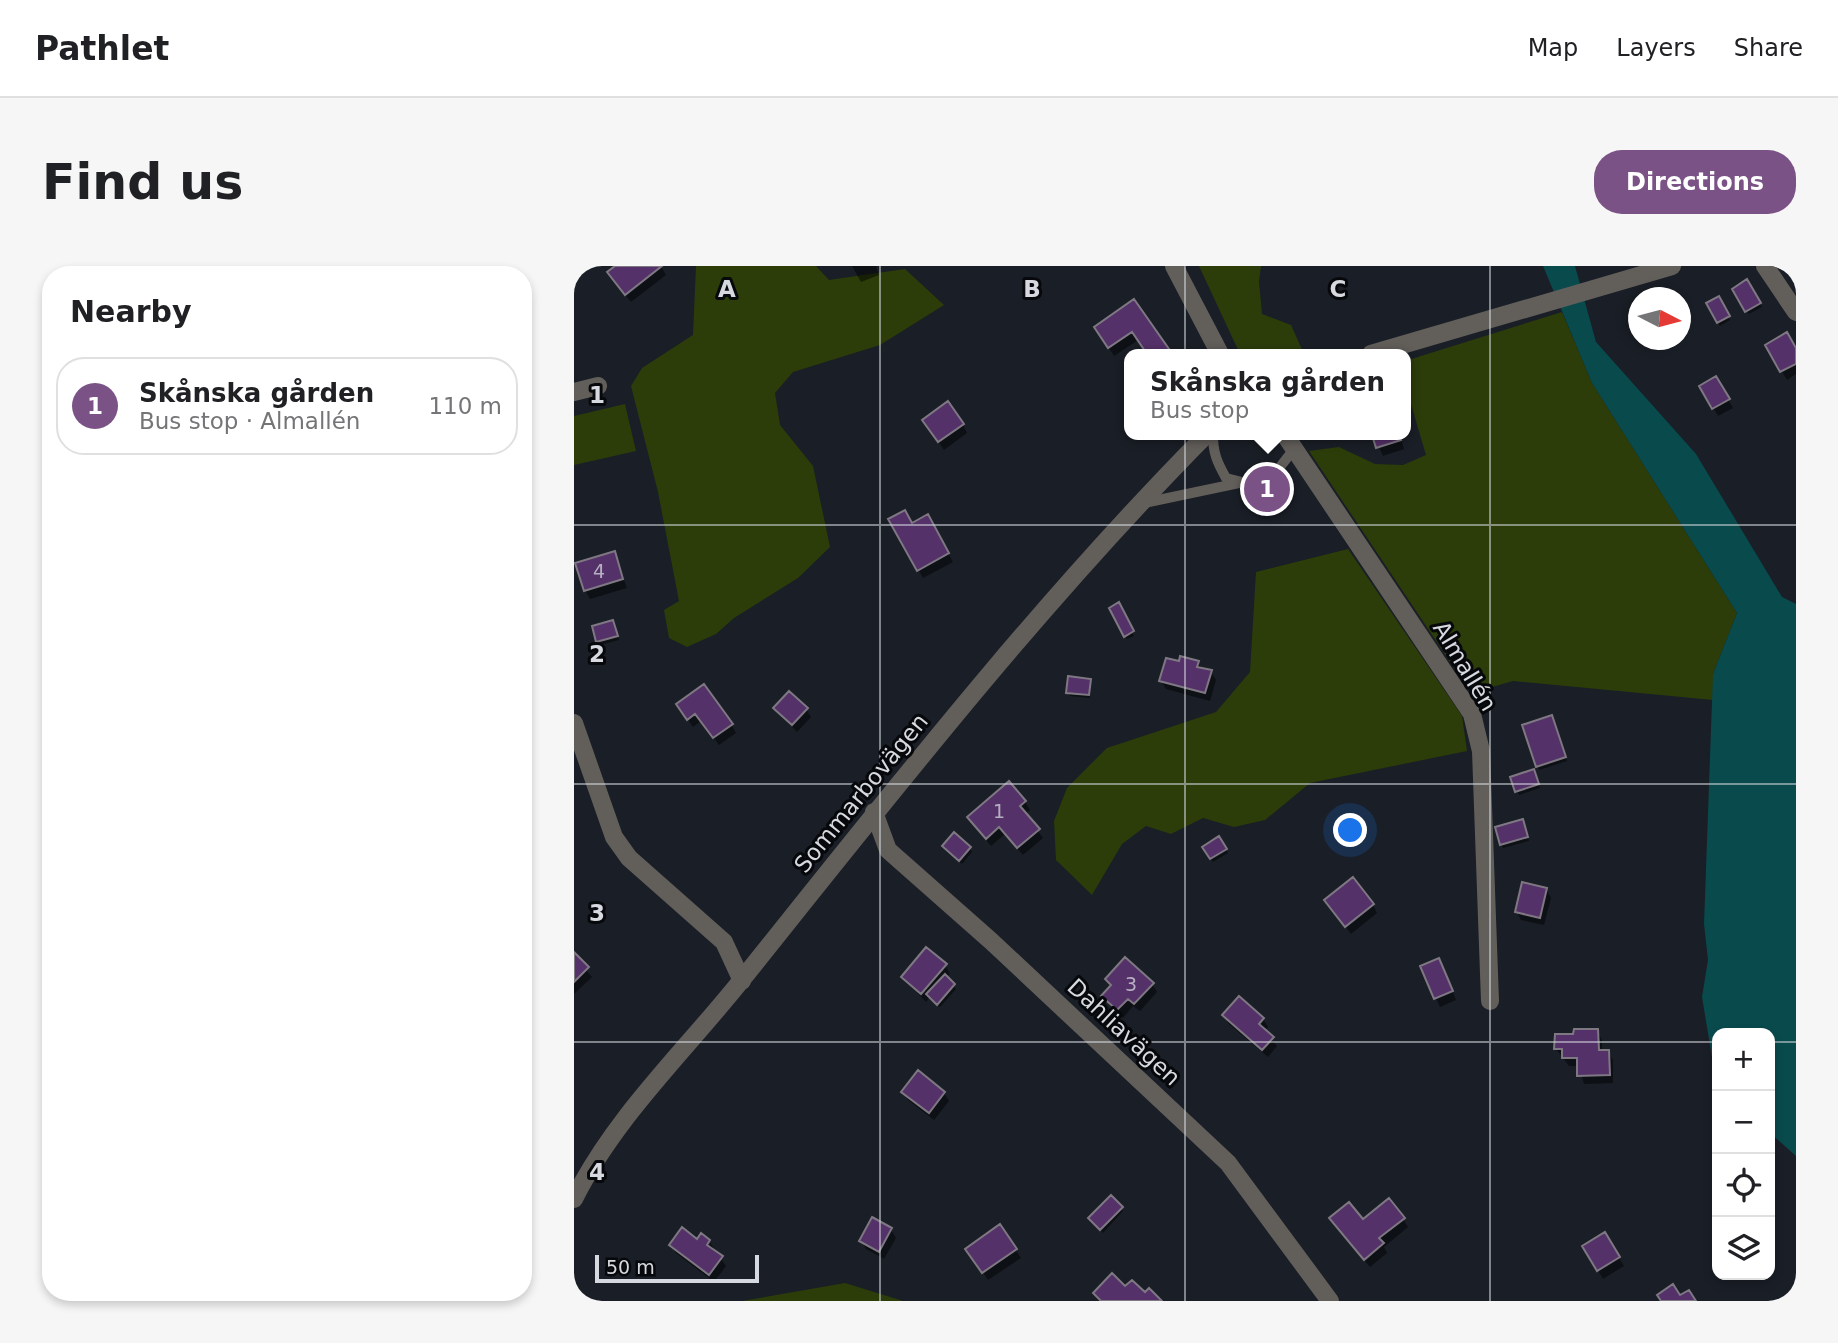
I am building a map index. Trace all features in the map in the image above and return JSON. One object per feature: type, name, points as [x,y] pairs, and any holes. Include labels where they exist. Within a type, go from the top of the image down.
[{"type":"street","points":[[1174,266],[1217,349]]},
{"type":"street","points":[[1388,349],[1672,266]]},
{"type":"street","points":[[1765,266],[1796,312]]},
{"type":"street","points":[[574,392],[598,386]]},
{"type":"street","name":"Sommarbovägen","points":[[574,1199],[619,1127],[742,981],[874,812],[1138,504],[1201,440]]},
{"type":"street","name":"Almallén","points":[[1290,442],[1472,714],[1481,751],[1490,1001]]},
{"type":"street","points":[[574,723],[614,837],[629,858],[724,942],[742,981]]},
{"type":"street","name":"Dahliavägen","points":[[874,812],[888,850],[991,941],[1228,1163],[1330,1301]]},
{"type":"lane","points":[[1213,440],[1213,454],[1226,478],[1244,483]]},
{"type":"lane","points":[[1138,504],[1273,476],[1290,442]]},
{"type":"shaded area","points":[[696,266],[816,266],[829,280],[905,269],[944,305],[880,345],[793,372],[775,393],[780,425],[813,466],[830,547],[798,578],[734,618],[716,634],[687,647],[669,638],[664,610],[679,601],[658,492],[631,386],[642,368],[693,335]]},
{"type":"shaded area","points":[[1199,266],[1261,266],[1259,282],[1262,314],[1291,325],[1302,349],[1238,349]]},
{"type":"shaded area","points":[[1543,266],[1575,266],[1596,342],[1696,454],[1782,597],[1796,604],[1796,1156],[1775,1137],[1775,1028],[1712,1028],[1712,1058],[1702,997],[1708,960],[1704,924],[1713,674],[1737,613],[1592,383]]},
{"type":"shaded area","points":[[1562,312],[1592,383],[1737,613],[1713,674],[1713,700],[1513,681],[1471,693],[1309,451],[1339,447],[1375,464],[1403,465],[1426,455],[1411,404],[1411,359]]},
{"type":"shaded area","points":[[625,404],[636,451],[574,465],[574,416]]},
{"type":"shaded area","points":[[1348,549],[1462,716],[1467,751],[1310,783],[1265,820],[1234,827],[1203,818],[1171,834],[1146,826],[1122,844],[1092,895],[1056,860],[1054,821],[1067,788],[1107,748],[1216,712],[1250,672],[1256,572]]},
{"type":"shaded area","points":[[845,1283],[903,1301],[742,1301]]},
{"type":"building","points":[[615,266],[662,266],[625,295],[607,272]]},
{"type":"building","points":[[1747,279],[1761,303],[1745,312],[1732,289]]},
{"type":"building","points":[[1719,296],[1730,316],[1717,323],[1706,303]]},
{"type":"building","points":[[1134,299],[1169,349],[1144,349],[1132,332],[1108,348],[1094,327]]},
{"type":"building","points":[[1787,332],[1796,348],[1796,364],[1780,372],[1765,345]]},
{"type":"building","points":[[1716,376],[1730,399],[1712,409],[1699,386]]},
{"type":"building","points":[[948,401],[964,424],[938,442],[922,420]]},
{"type":"building","points":[[1374,440],[1401,440],[1376,448]]},
{"type":"building","points":[[905,510],[912,523],[928,514],[949,553],[917,571],[888,519]]},
{"type":"building","points":[[615,551],[623,579],[584,591],[575,563]]},
{"type":"building","points":[[1119,602],[1134,631],[1124,637],[1109,608]]},
{"type":"building","points":[[613,620],[618,636],[596,642],[592,626]]},
{"type":"building","points":[[1180,656],[1199,661],[1197,667],[1212,670],[1205,693],[1159,681],[1166,658],[1179,661]]},
{"type":"building","points":[[1068,676],[1091,679],[1089,695],[1066,693]]},
{"type":"building","points":[[704,684],[733,724],[713,738],[695,714],[687,720],[676,704]]},
{"type":"building","points":[[789,691],[808,708],[792,725],[773,708]]},
{"type":"building","points":[[1552,715],[1566,757],[1536,767],[1522,725]]},
{"type":"building","points":[[1534,769],[1539,784],[1515,792],[1510,777]]},
{"type":"building","points":[[1009,781],[1026,801],[1020,806],[1040,829],[1017,848],[999,827],[986,839],[967,817]]},
{"type":"building","points":[[1523,819],[1528,837],[1500,845],[1495,827]]},
{"type":"building","points":[[954,832],[971,847],[959,861],[942,846]]},
{"type":"building","points":[[1219,836],[1227,849],[1210,859],[1202,847]]},
{"type":"building","points":[[1353,877],[1374,904],[1345,927],[1324,900]]},
{"type":"building","points":[[1522,882],[1547,888],[1540,918],[1515,912]]},
{"type":"building","points":[[926,947],[947,964],[921,994],[901,977]]},
{"type":"building","points":[[574,952],[589,967],[574,982]]},
{"type":"building","points":[[1125,957],[1154,983],[1134,1004],[1128,999],[1117,1010],[1101,996],[1111,985],[1105,979]]},
{"type":"building","points":[[1439,958],[1453,991],[1434,999],[1420,966]]},
{"type":"building","points":[[945,974],[955,984],[937,1005],[926,994]]},
{"type":"building","points":[[1239,996],[1264,1018],[1259,1024],[1274,1037],[1262,1050],[1222,1015]]},
{"type":"building","points":[[1574,1029],[1598,1029],[1599,1050],[1609,1050],[1610,1075],[1577,1076],[1577,1058],[1562,1058],[1562,1049],[1554,1049],[1555,1034],[1573,1034]]},
{"type":"building","points":[[918,1070],[945,1092],[929,1113],[901,1092]]},
{"type":"building","points":[[1111,1195],[1123,1207],[1100,1230],[1088,1218]]},
{"type":"building","points":[[1389,1198],[1405,1218],[1379,1238],[1384,1243],[1364,1260],[1329,1218],[1349,1202],[1363,1219]]},
{"type":"building","points":[[872,1217],[892,1228],[879,1252],[859,1241]]},
{"type":"building","points":[[1000,1224],[1017,1249],[982,1273],[965,1249]]},
{"type":"building","points":[[682,1227],[697,1239],[701,1233],[710,1240],[707,1245],[723,1256],[709,1275],[669,1245]]},
{"type":"building","points":[[1605,1232],[1620,1257],[1597,1271],[1582,1246]]},
{"type":"building","points":[[1112,1273],[1125,1286],[1132,1280],[1145,1292],[1149,1288],[1162,1301],[1101,1301],[1093,1293]]},
{"type":"building","points":[[1673,1284],[1680,1295],[1689,1290],[1696,1301],[1661,1301],[1657,1295]]},
{"type":"place","name":"Skånska gården","points":[[1267,489]]}]
